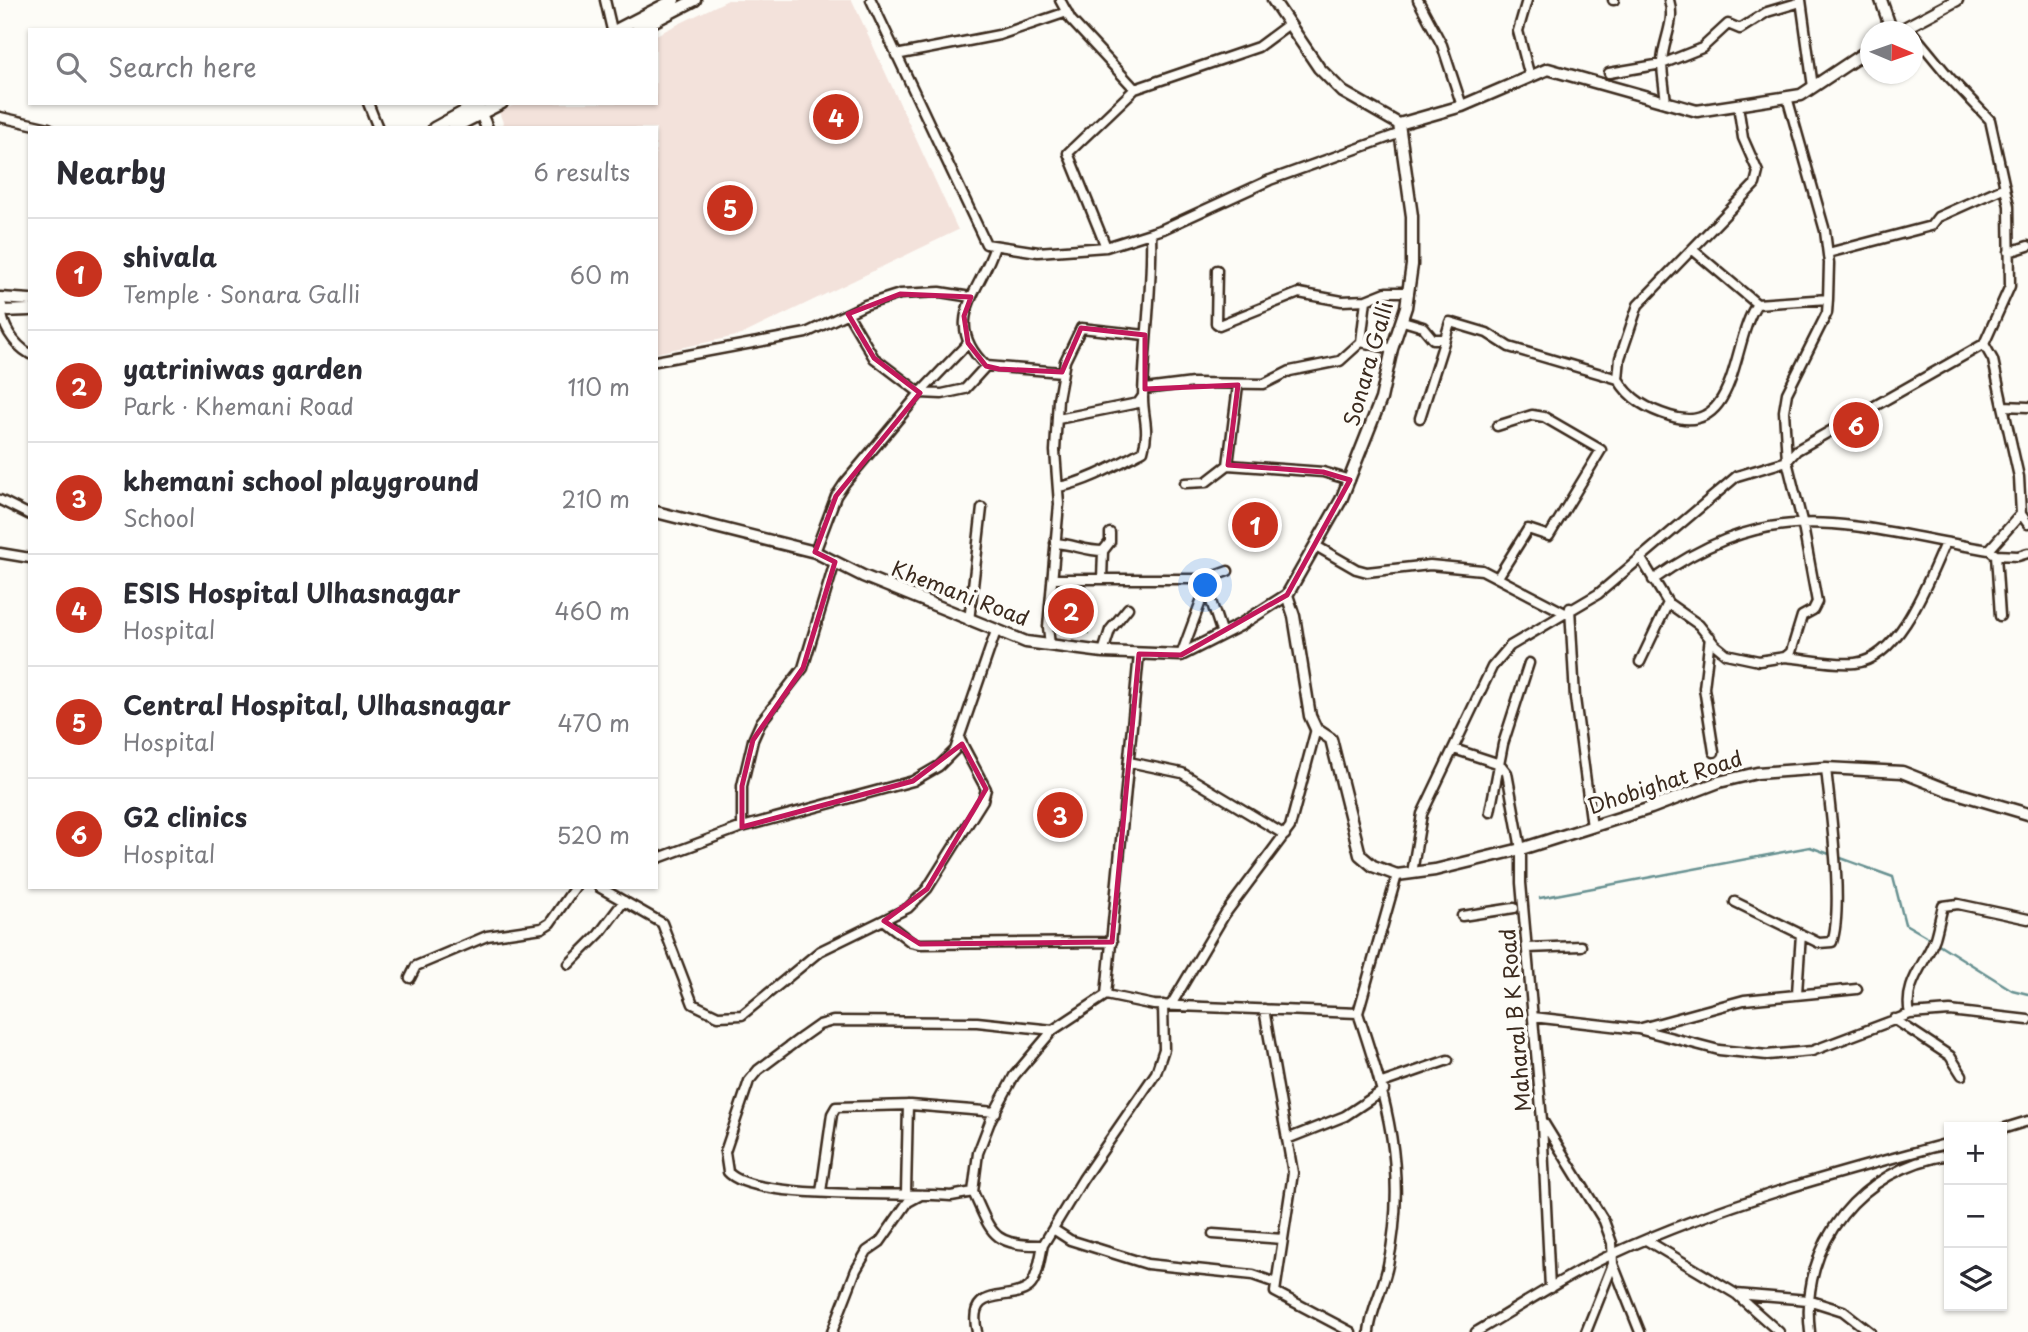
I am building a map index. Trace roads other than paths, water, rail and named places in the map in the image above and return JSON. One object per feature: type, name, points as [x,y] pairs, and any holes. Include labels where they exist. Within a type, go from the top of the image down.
[{"type":"street","points":[[605,0],[613,28]]},
{"type":"street","points":[[618,28],[674,0]]},
{"type":"street","points":[[642,28],[695,0]]},
{"type":"street","points":[[871,0],[986,244],[1038,253],[1106,247],[1151,233],[1270,180],[1462,106],[1548,69],[1697,111],[1801,95],[1860,56]]},
{"type":"street","points":[[1060,0],[1067,12],[1135,89]]},
{"type":"street","points":[[1273,0],[1319,68],[1343,92],[1400,129]]},
{"type":"street","points":[[1418,0],[1442,46],[1462,106]]},
{"type":"street","points":[[1527,0],[1518,31],[1530,77]]},
{"type":"street","points":[[1666,103],[1662,64],[1666,36],[1672,24],[1669,0]]},
{"type":"street","points":[[1881,0],[1890,21]]},
{"type":"street","points":[[1923,21],[1957,0]]},
{"type":"street","points":[[1609,74],[1662,64],[1702,48],[1728,24],[1740,29],[1767,12],[1801,1],[1813,87]]},
{"type":"street","points":[[897,55],[999,35],[1067,12]]},
{"type":"street","points":[[1106,247],[1068,153],[1135,89],[1258,47],[1289,24]]},
{"type":"street","points":[[1412,873],[1422,814],[1492,667],[1510,646],[1535,634],[1566,610],[1598,594],[1737,477],[1787,461],[1797,450],[1984,344],[2010,286],[2009,206],[1990,120],[1949,77],[1923,44]]},
{"type":"street","points":[[1785,657],[1791,652],[1802,616],[1813,610],[1817,602],[1802,521],[1787,461],[1784,411],[1787,393],[1827,313],[1828,299],[1828,253],[1802,145],[1787,97]]},
{"type":"street","points":[[369,105],[377,126]]},
{"type":"street","points":[[1738,105],[1743,138],[1758,177],[1737,204],[1638,305],[1620,358],[1618,380],[1628,395],[1658,412],[1690,421],[1701,419],[1714,408],[1733,375],[1747,326],[1757,304]]},
{"type":"street","points":[[439,126],[479,108]]},
{"type":"street","points":[[456,126],[479,108]]},
{"type":"street","points":[[479,108],[486,126]]},
{"type":"street","points":[[0,117],[40,126]]},
{"type":"street","name":"Sonara Galli","points":[[1287,595],[1350,480],[1381,399],[1392,349],[1403,321],[1409,292],[1412,216],[1400,129]]},
{"type":"street","points":[[1828,253],[1931,226],[1938,218],[2005,187]]},
{"type":"street","points":[[1059,487],[1086,481],[1101,469],[1143,451],[1149,432],[1144,393],[1145,335],[1152,264],[1151,233]]},
{"type":"street","points":[[995,246],[989,268],[971,298],[964,316],[968,343],[986,366],[1062,372]]},
{"type":"street","points":[[2009,252],[2028,246]]},
{"type":"street","points":[[1693,250],[1757,304],[1828,299]]},
{"type":"street","points":[[1217,270],[1216,323],[1219,325],[1299,293],[1342,301],[1366,300],[1386,292],[1409,292]]},
{"type":"street","points":[[658,360],[806,333],[900,294],[940,292],[971,298]]},
{"type":"street","points":[[28,300],[1,299],[0,311],[10,336],[28,352]]},
{"type":"street","points":[[1058,419],[1138,403],[1144,393],[1193,383],[1264,384],[1290,371],[1340,360],[1354,352],[1361,342],[1366,300]]},
{"type":"street","points":[[0,311],[28,310]]},
{"type":"street","points":[[848,314],[874,358],[920,393],[943,394],[965,389],[986,366]]},
{"type":"street","points":[[1403,321],[1423,327],[1433,339],[1445,339]]},
{"type":"street","points":[[1420,418],[1450,322],[1487,333],[1509,347],[1618,380]]},
{"type":"street","points":[[1050,645],[1048,626],[1054,579],[1059,487],[1055,450],[1062,372],[1074,335],[1081,328],[1145,335]]},
{"type":"street","points":[[1361,342],[1392,349]]},
{"type":"street","points":[[815,552],[836,495],[920,393],[968,343]]},
{"type":"street","points":[[1984,344],[1993,360],[2028,524]]},
{"type":"street","points":[[1228,466],[1238,385]]},
{"type":"street","points":[[2003,406],[2028,407]]},
{"type":"street","points":[[1497,426],[1532,415],[1544,417],[1601,450],[1549,536],[1528,528],[1498,577]]},
{"type":"street","points":[[1185,483],[1206,482],[1228,466],[1323,472],[1350,480]]},
{"type":"street","points":[[0,500],[28,514]]},
{"type":"street","points":[[969,621],[982,508]]},
{"type":"street","name":"Khemani Road","points":[[658,513],[815,552],[969,621],[1026,642],[1103,652],[1181,654],[1222,634],[1287,595]]},
{"type":"street","points":[[2000,616],[1992,552],[2025,514]]},
{"type":"street","points":[[1653,580],[1691,554],[1742,531],[1802,521],[1863,527],[2018,556],[2028,553]]},
{"type":"street","points":[[1102,579],[1102,551],[1110,542],[1110,533]]},
{"type":"street","points":[[1055,542],[1078,544],[1088,551],[1102,551]]},
{"type":"street","points":[[1640,557],[1668,603],[1699,625],[1726,654],[1759,661],[1785,657],[1856,663],[1880,656],[1919,600],[1945,543]]},
{"type":"street","points":[[1316,545],[1356,569],[1367,572],[1430,565],[1467,568],[1498,577],[1566,610]]},
{"type":"street","points":[[0,553],[28,558]]},
{"type":"street","points":[[742,827],[742,786],[753,740],[761,722],[803,668],[835,562]]},
{"type":"street","points":[[1054,579],[1206,582],[1228,571]]},
{"type":"street","points":[[1206,582],[1222,634]]},
{"type":"street","points":[[1181,654],[1206,582]]},
{"type":"street","points":[[1287,595],[1294,616],[1310,716],[1317,729],[1331,739],[1360,855],[1373,866],[1397,875],[1358,1013],[1383,1087],[1393,1133],[1394,1218],[1389,1265],[1369,1332]]},
{"type":"street","points":[[1640,662],[1668,603]]},
{"type":"street","points":[[1103,652],[1110,630],[1128,608]]},
{"type":"street","points":[[1566,610],[1592,827]]},
{"type":"street","points":[[658,858],[742,827],[913,781],[939,766],[955,750],[996,631]]},
{"type":"street","points":[[1710,637],[1704,688],[1714,752]]},
{"type":"street","points":[[1106,995],[1139,653]]},
{"type":"street","points":[[1490,812],[1503,744],[1529,663]]},
{"type":"street","points":[[977,1332],[976,1312],[982,1302],[991,1295],[1028,1288],[1033,1281],[1043,1245],[1083,1179],[1156,1073],[1164,1049],[1167,1005],[1225,914],[1285,835],[1294,814],[1317,729]]},
{"type":"street","points":[[603,889],[662,923],[693,1004],[718,1016],[742,1015],[820,951],[908,908],[927,889],[983,800],[986,789],[959,738]]},
{"type":"street","points":[[1454,749],[1500,764]]},
{"type":"street","points":[[1129,762],[1182,773],[1285,835]]},
{"type":"street","name":"Maharal B K Road","points":[[1500,764],[1507,773],[1521,849],[1542,1119],[1604,1221],[1613,1254],[1613,1264],[1586,1332]]},
{"type":"street","points":[[1735,902],[1819,943],[1832,942],[1835,932],[1833,855],[1826,768]]},
{"type":"street","name":"Dhobighat Road","points":[[1397,875],[1460,865],[1521,849],[1719,782],[1757,773],[1826,768],[1902,772],[1950,791],[2028,814]]},
{"type":"street","points":[[410,978],[416,966],[487,936],[542,928],[550,923],[574,889]]},
{"type":"street","points":[[569,964],[599,934],[624,901]]},
{"type":"street","points":[[1910,1014],[1907,1001],[1918,965],[1933,942],[1942,906],[1958,904],[2028,919]]},
{"type":"street","points":[[1462,916],[1514,908]]},
{"type":"street","points":[[884,921],[911,942],[920,944],[1112,942]]},
{"type":"street","points":[[1797,993],[1801,934]]},
{"type":"street","points":[[1527,948],[1581,946]]},
{"type":"street","points":[[1638,1029],[1744,1000],[1857,989]]},
{"type":"street","points":[[1043,1245],[1016,1245],[1001,1239],[987,1227],[973,1192],[978,1153],[996,1112],[1014,1076],[1053,1030],[1106,995],[1167,1005],[1358,1013]]},
{"type":"street","points":[[1264,1009],[1293,1173],[1275,1292],[1351,1332]]},
{"type":"street","points":[[1533,1017],[1638,1029],[1719,1050],[1767,1055],[1812,1051],[1910,1014],[1950,1011],[2028,1020]]},
{"type":"street","points":[[1894,1019],[1950,1056],[1962,1075]]},
{"type":"street","points":[[973,1192],[951,1196],[906,1193],[799,1193],[740,1181],[728,1172],[724,1160],[749,1081],[758,1070],[819,1025],[833,1021],[976,1023],[1053,1030]]},
{"type":"street","points":[[1287,1139],[1345,1116],[1383,1087],[1448,1060]]},
{"type":"street","points":[[821,1192],[832,1114],[836,1107],[908,1105],[996,1112]]},
{"type":"street","points":[[906,1193],[908,1105]]},
{"type":"street","points":[[1542,1119],[1550,1288]]},
{"type":"street","points":[[2007,1127],[2028,1121]]},
{"type":"street","points":[[1476,1332],[1550,1288],[1613,1254],[1646,1240],[1816,1180],[1944,1144]]},
{"type":"street","points":[[1810,1332],[1808,1300],[1824,1241],[1844,1210],[1896,1173],[1928,1158],[1944,1156]]},
{"type":"street","points":[[832,1332],[856,1270],[867,1251],[880,1242],[908,1202],[923,1194]]},
{"type":"street","points":[[1053,1229],[1070,1240],[1147,1264],[1202,1268],[1227,1275],[1253,1275],[1276,1283]]},
{"type":"street","points":[[1213,1234],[1283,1239]]},
{"type":"street","points":[[1646,1240],[1736,1293],[1779,1332]]},
{"type":"street","points":[[1613,1264],[1640,1332]]},
{"type":"street","points":[[1736,1293],[1808,1300],[1843,1311],[1870,1332]]},
{"type":"waterway","points":[[1540,898],[1810,847],[1832,855]]},
{"type":"waterway","points":[[1838,857],[1893,877],[1905,924],[1931,939]]},
{"type":"waterway","points":[[1937,943],[2012,990],[2028,994]]},
{"type":"place","name":"ESIS Hospital Ulhasnagar","points":[[836,117]]},
{"type":"place","name":"Central Hospital, Ulhasnagar","points":[[730,208]]},
{"type":"place","name":"G2 clinics","points":[[1856,425]]},
{"type":"place","name":"shivala","points":[[1255,525]]},
{"type":"place","name":"yatriniwas garden","points":[[1071,611]]},
{"type":"place","name":"khemani school playground","points":[[1060,815]]}]
